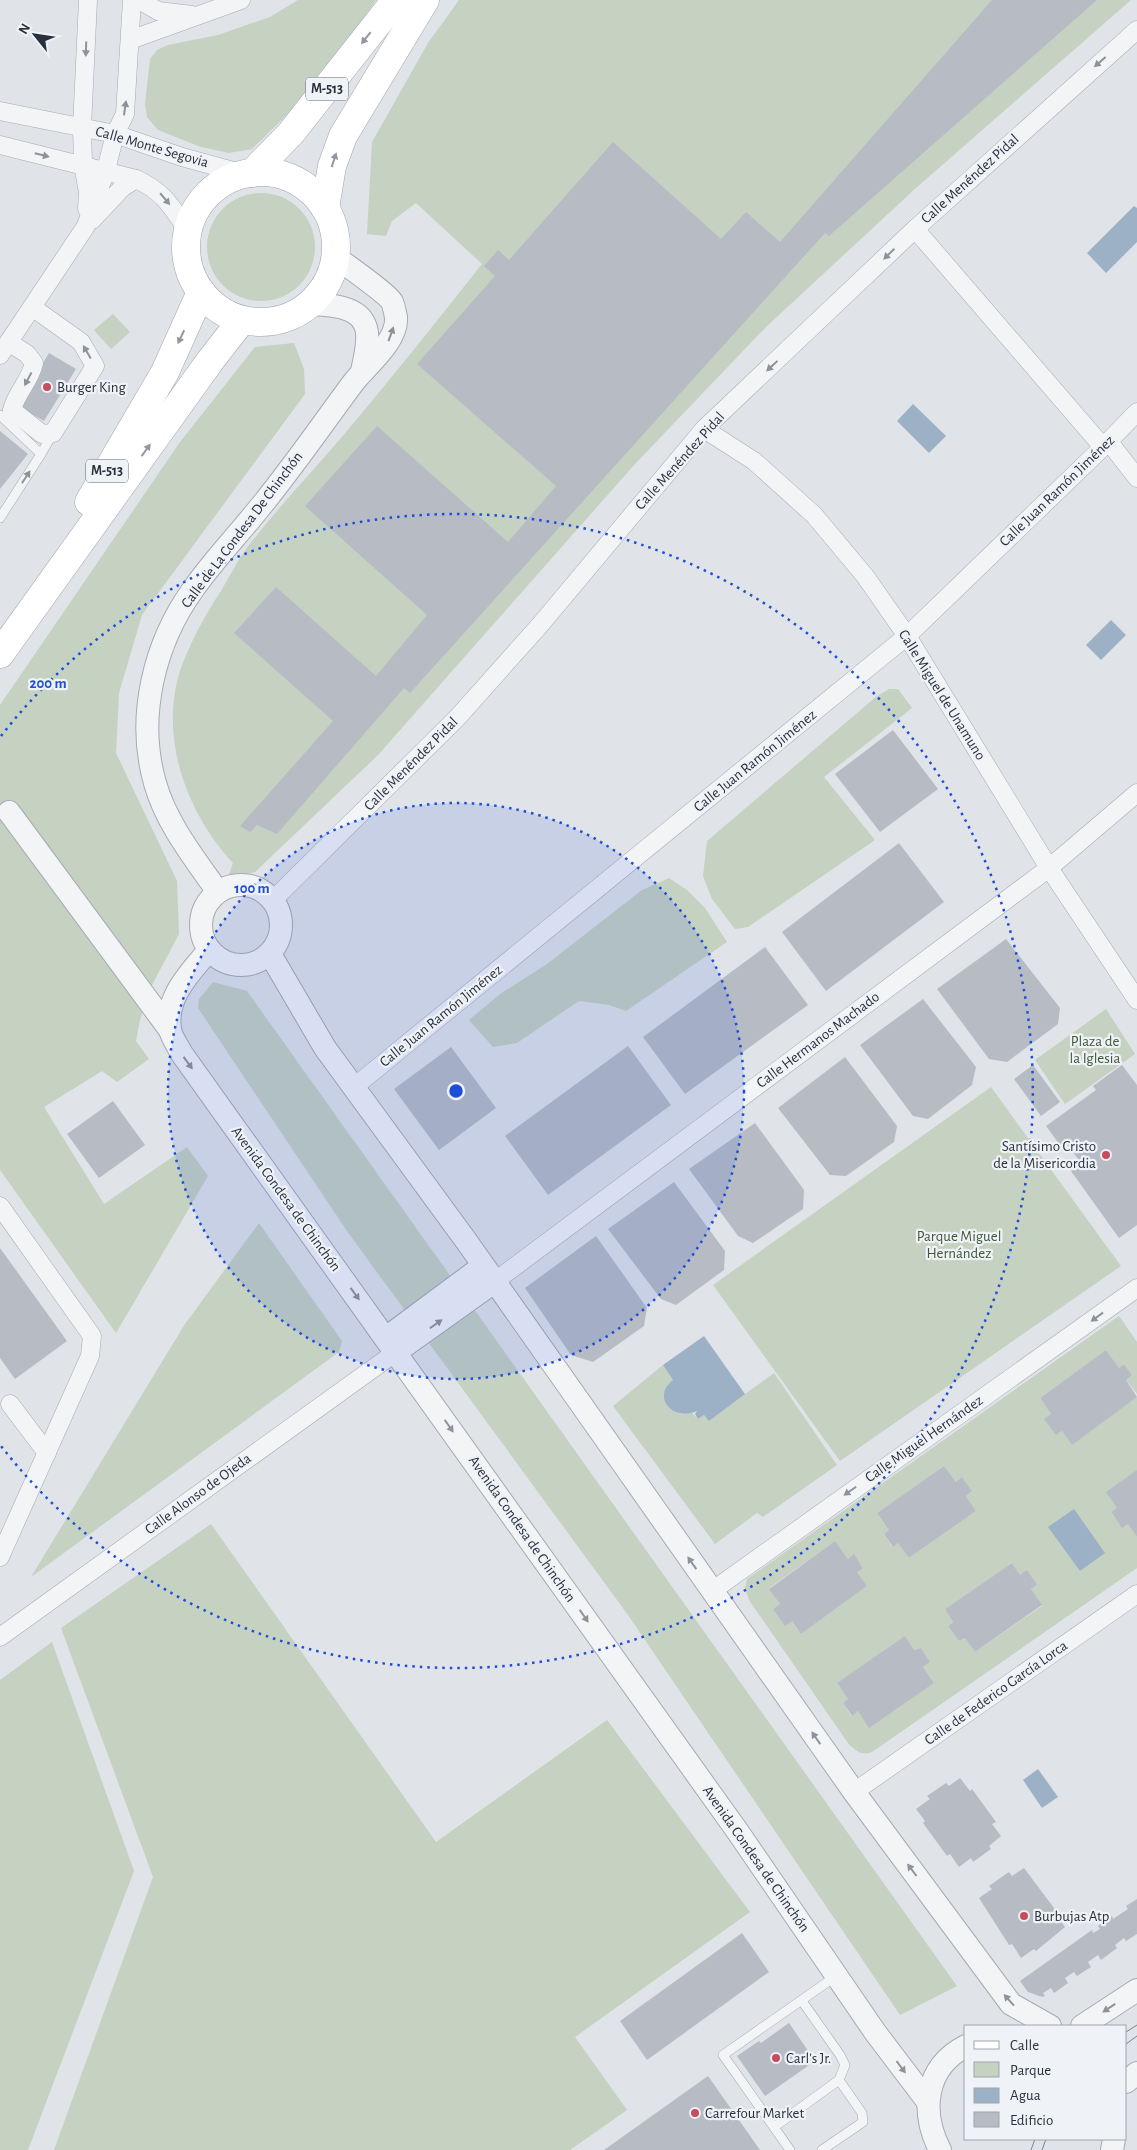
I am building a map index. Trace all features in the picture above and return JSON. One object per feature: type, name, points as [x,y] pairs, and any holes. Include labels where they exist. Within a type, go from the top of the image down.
[{"type":"main road","name":"M-513","points":[[248,173],[297,126],[396,0]]},
{"type":"main road","name":"M-513","points":[[325,208],[332,166],[343,136],[425,0]]},
{"type":"main road","name":"M-513","points":[[270,172],[286,176],[301,184],[314,194],[325,208],[335,235],[336,256],[329,279],[310,304],[295,314],[278,320],[260,322],[242,320],[220,310],[201,292],[191,274],[187,253],[188,231],[193,215],[202,201],[214,189],[228,180],[248,173],[270,172]]},
{"type":"main road","name":"M-513","points":[[3,650],[165,372],[201,292]]},
{"type":"main road","name":"M-513","points":[[3,650],[210,361],[242,320]]},
{"type":"street","points":[[86,226],[88,192],[83,165],[82,127],[88,0]]},
{"type":"street","points":[[86,226],[106,170],[115,134],[126,114],[132,0]]},
{"type":"street","points":[[139,0],[158,11],[195,16]]},
{"type":"street","points":[[130,40],[241,0]]},
{"type":"street","points":[[400,41],[435,0]]},
{"type":"street","name":"Calle Menéndez Pidal","points":[[273,900],[457,718],[540,625],[704,429],[914,229],[1137,30]]},
{"type":"street","name":"Calle Monte Segovia","points":[[0,111],[115,134],[182,156],[248,173]]},
{"type":"street","points":[[0,145],[136,179],[153,187],[165,197],[188,231]]},
{"type":"street","points":[[32,307],[81,342],[95,366],[54,433],[42,434],[12,410],[14,402],[31,375],[34,363],[26,354],[5,349],[32,307],[86,226],[122,188],[136,179]]},
{"type":"street","points":[[914,229],[1137,478]]},
{"type":"street","name":"Calle de La Condesa De Chinchón","points":[[218,892],[194,858],[169,816],[155,784],[148,750],[147,714],[151,683],[166,636],[193,588],[258,510],[362,372],[392,338],[396,319],[392,302],[336,256]]},
{"type":"street","name":"Calle de La Condesa De Chinchón","points":[[310,304],[337,306],[355,314],[366,325],[367,341],[362,372]]},
{"type":"street","name":"Calle Juan Ramón Jiménez","points":[[354,1087],[907,636],[1137,412]]},
{"type":"street","name":"Calle Miguel de Unamuno","points":[[704,429],[754,461],[814,516],[865,576],[907,636],[1049,868],[1137,1000]]},
{"type":"street","name":"Calle Hermanos Machado","points":[[489,1274],[1049,868],[1137,792]]},
{"type":"street","name":"Avenida Condesa de Chinchón","points":[[8,812],[170,1030],[182,1054],[738,1832],[878,2036],[928,2102]]},
{"type":"street","points":[[230,886],[253,886],[264,891],[273,900],[280,915],[281,933],[278,944],[270,954],[261,961],[239,966],[227,964],[209,950],[202,938],[200,925],[203,912],[209,901],[218,892],[230,886]]},
{"type":"street","points":[[170,1030],[170,1011],[180,986],[209,950]]},
{"type":"street","points":[[270,954],[325,1048],[489,1274],[854,1792],[1012,2004],[1048,2025]]},
{"type":"street","points":[[0,1206],[92,1336],[90,1356],[0,1557]]},
{"type":"street","points":[[391,1345],[489,1274]]},
{"type":"street","name":"Calle Miguel Hernández","points":[[712,1591],[1137,1288]]},
{"type":"street","name":"Calle Alonso de Ojeda","points":[[0,1637],[391,1345]]},
{"type":"street","points":[[10,1404],[47,1453]]},
{"type":"street","name":"Calle de Federico García Lorca","points":[[854,1792],[1137,1594]]},
{"type":"street","points":[[1084,2025],[1137,1990]]},
{"type":"street","points":[[937,2149],[928,2102],[931,2085],[942,2062],[964,2047]]},
{"type":"street","points":[[1127,2081],[1137,2073]]},
{"type":"lane","points":[[400,41],[431,0]]},
{"type":"lane","points":[[0,415],[40,454]]},
{"type":"lane","points":[[0,518],[54,433]]},
{"type":"lane","points":[[790,2150],[723,2055],[837,1976]]},
{"type":"lane","points":[[774,2127],[839,2080],[845,2065],[802,2001]]},
{"type":"lane","points":[[822,2150],[863,2122],[862,2113],[839,2080]]},
{"type":"green space","points":[[298,0],[376,0],[335,61],[289,113],[252,149],[229,153],[201,147],[158,130],[147,117],[145,104],[150,59],[157,50],[168,45],[218,35],[270,17]]},
{"type":"green space","points":[[459,0],[1131,0],[916,188],[766,327],[635,464],[378,755],[255,872],[244,875],[229,874],[233,863],[216,843],[202,821],[190,797],[181,772],[175,746],[173,720],[175,694],[181,668],[204,619],[246,549],[360,416],[482,264],[416,203],[392,221],[386,236],[367,234],[372,142],[428,43]]},
{"type":"green space","points":[[261,193],[282,197],[299,209],[311,226],[315,247],[311,268],[299,285],[282,297],[261,301],[240,297],[223,285],[211,268],[207,247],[211,226],[223,209],[240,197]]},
{"type":"green space","points":[[113,314],[130,332],[111,349],[94,330]]},
{"type":"green space","points":[[294,343],[304,369],[305,394],[142,615],[119,693],[116,753],[177,881],[179,934],[152,985],[140,1020],[136,1041],[149,1059],[117,1082],[102,1071],[44,1107],[104,1204],[187,1147],[208,1176],[116,1333],[0,1170],[0,705],[180,442],[255,347]]},
{"type":"green space","points":[[889,689],[898,689],[912,708],[824,777],[875,840],[748,927],[735,929],[712,899],[703,876],[707,841],[877,696]]},
{"type":"green space","points":[[669,878],[687,890],[705,908],[727,942],[626,1011],[609,1005],[579,1001],[517,1043],[493,1047],[469,1020],[500,994],[547,964],[642,890]]},
{"type":"green space","points":[[213,982],[247,991],[957,1986],[900,2015],[628,1615],[349,1234],[198,1008],[199,999]]},
{"type":"green space","name":"Plaza de la Iglesia","points":[[1106,1009],[1135,1054],[1065,1104],[1035,1060]]},
{"type":"green space","name":"Parque Miguel Hernández","points":[[991,1087],[1121,1266],[840,1461],[713,1285]]},
{"type":"green space","points":[[259,1223],[342,1341],[339,1352],[31,1577],[185,1324]]},
{"type":"green space","points":[[1119,1316],[1137,1342],[1137,1394],[1126,1380],[1132,1375],[1124,1364],[1119,1368],[1106,1350],[1040,1398],[1051,1414],[1045,1419],[1056,1435],[1062,1431],[1072,1444],[1137,1397],[1137,1470],[1117,1508],[1111,1513],[1122,1527],[1128,1524],[1137,1537],[1137,1568],[872,1752],[859,1752],[848,1743],[749,1600],[745,1588],[747,1579]],"holes":[[[944,1466],[956,1482],[962,1477],[972,1491],[966,1496],[976,1511],[909,1558],[898,1543],[892,1547],[884,1534],[889,1530],[877,1513]],[[835,1541],[848,1559],[854,1555],[863,1567],[857,1572],[867,1586],[801,1634],[792,1621],[773,1609],[780,1604],[769,1588]],[[1012,1563],[1020,1575],[1037,1585],[1031,1589],[1042,1606],[975,1652],[965,1638],[959,1641],[948,1626],[953,1622],[945,1609]],[[905,1637],[914,1650],[921,1648],[930,1662],[923,1667],[934,1683],[869,1727],[858,1711],[851,1716],[843,1703],[848,1699],[837,1683]]]},
{"type":"green space","points":[[663,1365],[673,1380],[670,1409],[682,1414],[692,1413],[698,1419],[704,1415],[709,1420],[774,1373],[837,1465],[763,1517],[757,1513],[715,1544],[613,1406]]},
{"type":"green space","points":[[211,1524],[436,1842],[607,1720],[750,1912],[575,2037],[627,2110],[570,2150],[54,2150],[153,1877],[61,1628]]},
{"type":"green space","points":[[52,1642],[134,1871],[28,2150],[0,2150],[0,1680]]},
{"type":"water","points":[[1134,206],[1137,208],[1137,242],[1106,273],[1087,253]]},
{"type":"water","points":[[913,404],[946,436],[929,453],[897,421]]},
{"type":"water","points":[[1111,620],[1126,635],[1101,660],[1086,645]]},
{"type":"water","points":[[704,1336],[745,1394],[709,1421],[704,1415],[698,1419],[695,1414],[697,1411],[688,1414],[673,1411],[668,1406],[664,1394],[673,1380],[663,1365]]},
{"type":"water","points":[[1074,1509],[1105,1553],[1080,1571],[1048,1527]]},
{"type":"water","points":[[1038,1769],[1058,1797],[1042,1808],[1023,1780]]},
{"type":"building","points":[[992,0],[1097,0],[829,236],[825,233],[410,693],[404,688],[277,834],[257,825],[250,832],[240,826],[333,721],[234,633],[276,587],[376,676],[427,615],[305,506],[377,426],[508,542],[556,486],[417,364],[495,276],[484,266],[498,250],[509,260],[613,142],[721,239],[746,212],[780,242]]},
{"type":"building","name":"Burger King","points":[[49,353],[76,369],[44,421],[18,406]]},
{"type":"building","points":[[0,431],[28,454],[0,489]]},
{"type":"building","points":[[893,730],[938,789],[880,832],[835,774]]},
{"type":"building","points":[[899,843],[944,902],[826,991],[782,932]]},
{"type":"building","points":[[1006,939],[1060,1008],[1058,1024],[1007,1062],[989,1059],[937,989]]},
{"type":"building","points":[[765,947],[808,1005],[685,1094],[643,1037]]},
{"type":"building","points":[[923,999],[976,1067],[972,1085],[928,1119],[913,1116],[860,1045]]},
{"type":"building","points":[[628,1046],[671,1105],[548,1195],[505,1136]]},
{"type":"building","points":[[451,1047],[496,1108],[439,1150],[394,1089]]},
{"type":"building","points":[[845,1057],[897,1126],[894,1142],[846,1176],[830,1175],[778,1108]]},
{"type":"building","points":[[1033,1065],[1060,1102],[1041,1116],[1014,1079]]},
{"type":"building","name":"Santísimo Cristo de la Misericordia","points":[[1122,1065],[1137,1085],[1137,1225],[1119,1238],[1071,1171],[1080,1165],[1082,1168],[1084,1167],[1065,1141],[1060,1145],[1046,1126],[1096,1090],[1093,1086]]},
{"type":"building","points":[[113,1101],[145,1145],[99,1178],[67,1134]]},
{"type":"building","points":[[755,1123],[804,1190],[803,1209],[753,1243],[738,1236],[689,1169]]},
{"type":"building","points":[[674,1182],[725,1251],[724,1270],[676,1305],[661,1299],[608,1229]]},
{"type":"building","points":[[596,1236],[647,1308],[644,1326],[593,1362],[571,1355],[525,1288]]},
{"type":"building","points":[[0,1248],[67,1341],[15,1379],[0,1358]]},
{"type":"building","points":[[1106,1350],[1119,1368],[1124,1364],[1132,1375],[1126,1380],[1137,1397],[1072,1445],[1062,1431],[1056,1435],[1044,1419],[1051,1414],[1040,1398]]},
{"type":"building","points":[[944,1466],[956,1482],[962,1477],[972,1491],[966,1496],[976,1511],[909,1558],[898,1543],[893,1547],[884,1534],[889,1530],[877,1513]]},
{"type":"building","points":[[1137,1470],[1137,1537],[1128,1524],[1122,1528],[1111,1512],[1117,1508],[1106,1492]]},
{"type":"building","points":[[835,1541],[848,1559],[854,1554],[863,1568],[857,1572],[867,1586],[801,1634],[792,1621],[785,1626],[773,1609],[780,1604],[769,1589]]},
{"type":"building","points":[[1012,1563],[1020,1575],[1027,1570],[1037,1585],[1031,1589],[1042,1605],[975,1652],[965,1638],[959,1641],[948,1626],[953,1622],[945,1609]]},
{"type":"building","points":[[905,1636],[914,1650],[921,1648],[930,1662],[923,1667],[934,1683],[869,1728],[858,1711],[852,1716],[843,1703],[848,1699],[837,1683]]},
{"type":"building","points":[[960,1778],[970,1791],[972,1789],[996,1822],[992,1824],[1001,1836],[989,1846],[991,1849],[973,1862],[971,1858],[959,1867],[950,1854],[947,1856],[923,1823],[925,1821],[916,1809],[930,1799],[927,1796],[946,1783],[949,1786]]},
{"type":"building","points":[[1024,1868],[1057,1912],[1055,1913],[1065,1927],[1036,1951],[1034,1949],[1021,1958],[1012,1944],[1009,1945],[979,1898],[992,1889],[989,1886],[1009,1872],[1012,1876]]},
{"type":"building","points":[[1137,1899],[1137,1934],[1126,1941],[1124,1938],[1115,1945],[1117,1948],[1101,1960],[1098,1955],[1088,1962],[1091,1967],[1077,1976],[1074,1972],[1065,1978],[1068,1983],[1054,1993],[1051,1988],[1043,1993],[1045,1996],[1042,1997],[1028,1992],[1020,1981],[1092,1930],[1093,1933],[1100,1929],[1098,1926],[1112,1916],[1113,1919],[1128,1909],[1126,1906]]},
{"type":"building","points":[[742,1933],[769,1972],[647,2060],[620,2021]]},
{"type":"building","name":"Carl's Jr.","points":[[789,2023],[815,2061],[765,2096],[737,2056],[759,2041],[761,2043]]},
{"type":"building","name":"Carrefour Market","points":[[708,2076],[760,2150],[604,2150]]},
{"type":"tram line","points":[[1127,2031],[1137,2025]]},
{"type":"tram line","points":[[1127,2043],[1137,2036]]},
{"type":"tram line","points":[[1031,2150],[1035,2140]]},
{"type":"tram line","points":[[1042,2150],[1046,2140]]},
{"type":"place","name":"Burger King","points":[[47,387]]},
{"type":"place","name":"Santísimo Cristo de la Misericordia","points":[[1106,1155]]},
{"type":"place","name":"Burbujas Atp","points":[[1024,1916]]},
{"type":"place","name":"Carl's Jr.","points":[[776,2058]]},
{"type":"place","name":"Carrefour Market","points":[[695,2113]]}]
